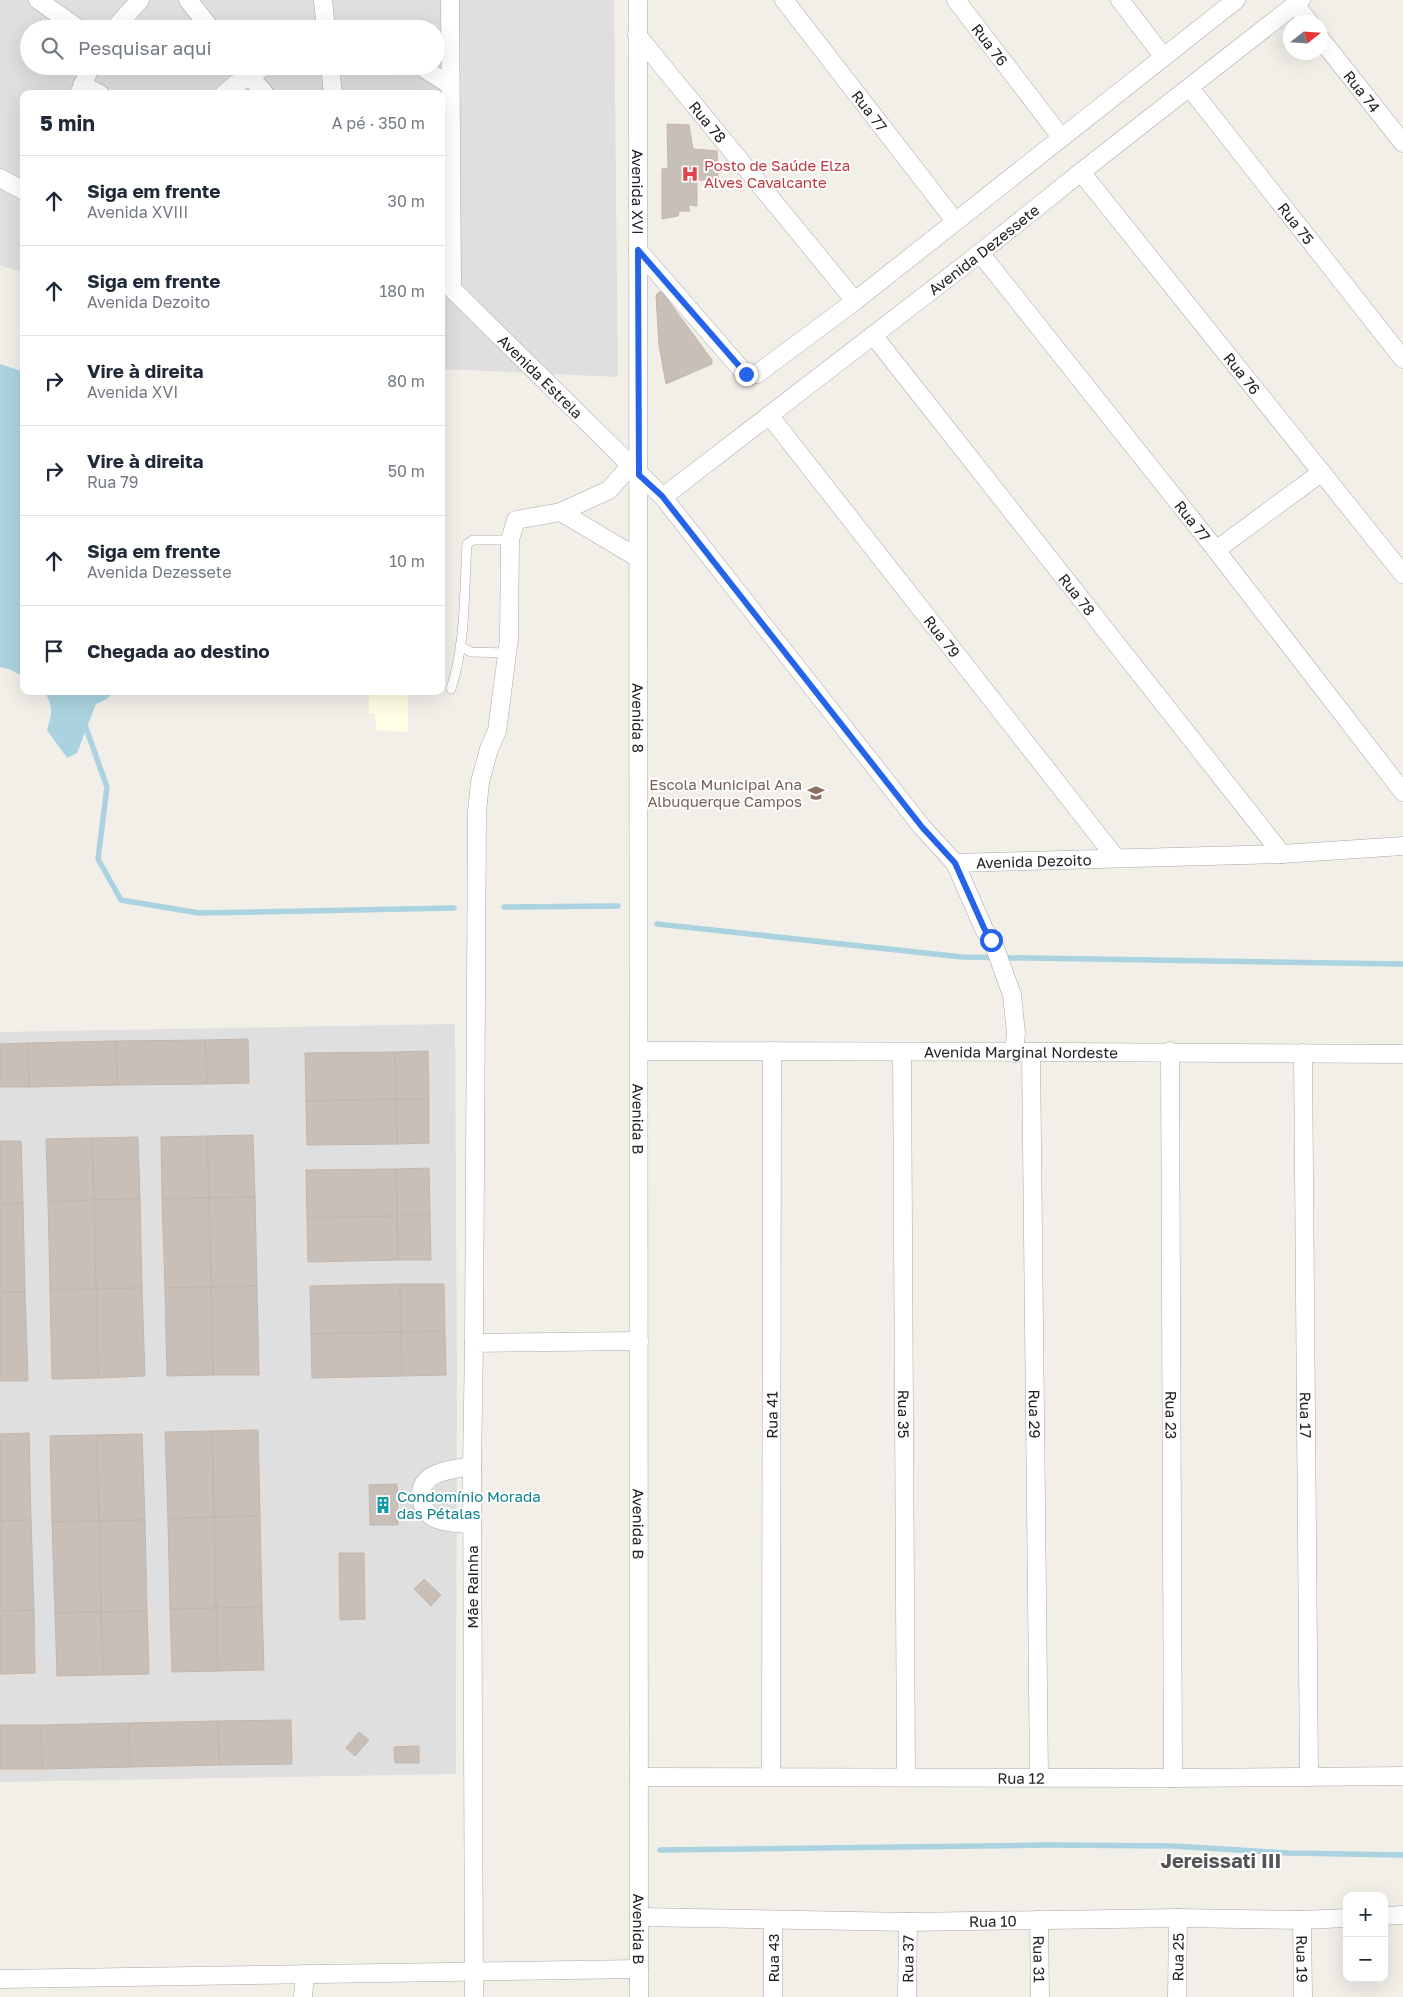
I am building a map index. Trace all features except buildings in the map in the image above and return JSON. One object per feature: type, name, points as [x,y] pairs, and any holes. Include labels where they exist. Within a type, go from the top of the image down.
[{"type":"street","points":[[38,0],[66,20]]},
{"type":"street","points":[[122,20],[140,0]]},
{"type":"street","points":[[188,0],[204,20]]},
{"type":"street","points":[[323,0],[325,20]]},
{"type":"street","points":[[446,283],[450,0]]},
{"type":"street","name":"Avenida XVI","points":[[634,470],[638,250],[638,0]]},
{"type":"street","name":"Rua 77","points":[[784,0],[955,220]]},
{"type":"street","name":"Rua 76","points":[[956,0],[1061,137]]},
{"type":"street","points":[[1120,0],[1163,56]]},
{"type":"street","points":[[638,250],[746,374],[751,376],[757,374],[855,302],[955,220],[1236,0]]},
{"type":"street","points":[[1298,2],[1305,15]]},
{"type":"street","name":"Avenida Dezessete","points":[[662,496],[980,253],[1298,2]]},
{"type":"street","name":"Rua 78","points":[[638,35],[855,302]]},
{"type":"street","name":"Rua 74","points":[[1328,48],[1403,143]]},
{"type":"street","points":[[80,90],[87,75]]},
{"type":"street","points":[[228,90],[241,75]]},
{"type":"street","points":[[249,75],[262,90]]},
{"type":"street","points":[[331,75],[332,90]]},
{"type":"street","points":[[434,75],[450,85]]},
{"type":"street","name":"Rua 75","points":[[1190,88],[1403,358]]},
{"type":"street","name":"Rua 76","points":[[1081,172],[1403,574]]},
{"type":"street","points":[[0,178],[20,188]]},
{"type":"street","name":"Rua 77","points":[[980,253],[1216,550],[1403,792]]},
{"type":"street","name":"Avenida Estrela","points":[[446,283],[634,470]]},
{"type":"street","name":"Rua 78","points":[[873,335],[1282,854]]},
{"type":"street","name":"Rua 79","points":[[769,415],[1116,858]]},
{"type":"street","points":[[510,540],[516,520],[561,512],[609,490],[634,470]]},
{"type":"street","name":"Avenida Dezoito","points":[[634,470],[662,496],[922,827],[955,863],[1282,854],[1403,846]]},
{"type":"street","name":"Avenida 8","points":[[634,470],[638,558],[640,1051]]},
{"type":"street","points":[[1216,550],[1322,472]]},
{"type":"street","points":[[561,512],[638,558]]},
{"type":"street","name":"Mãe Rainha","points":[[474,1997],[472,1972],[472,1466],[477,811],[480,782],[489,749],[497,731],[509,639],[510,540]]},
{"type":"street","name":"Rua 29","points":[[955,863],[994,946],[1012,995],[1016,1034],[1022,1053],[1039,1777]]},
{"type":"street","name":"Avenida Marginal Nordeste","points":[[640,1051],[1022,1053],[1170,1051],[1403,1054]]},
{"type":"street","name":"Avenida B","points":[[639,1997],[640,1051]]},
{"type":"street","name":"Rua 41","points":[[771,1777],[772,1051]]},
{"type":"street","name":"Rua 23","points":[[1170,1051],[1173,1778]]},
{"type":"street","name":"Rua 35","points":[[902,1052],[906,1776]]},
{"type":"street","name":"Rua 17","points":[[1303,1053],[1309,1777]]},
{"type":"street","points":[[474,1343],[639,1341]]},
{"type":"street","points":[[472,1466],[439,1472],[433,1475],[423,1485],[421,1499],[423,1506],[432,1516],[438,1519],[472,1525]]},
{"type":"street","name":"Rua 12","points":[[639,1776],[1173,1778],[1403,1776]]},
{"type":"street","points":[[1388,1916],[1403,1915]]},
{"type":"street","name":"Rua 10","points":[[639,1917],[908,1922],[1178,1918],[1302,1920],[1343,1918]]},
{"type":"street","name":"Rua 25","points":[[1177,1997],[1178,1918]]},
{"type":"street","name":"Rua 43","points":[[773,1920],[773,1997]]},
{"type":"street","name":"Rua 31","points":[[1039,1920],[1040,1997]]},
{"type":"street","name":"Rua 19","points":[[1302,1920],[1303,1997]]},
{"type":"street","name":"Rua 37","points":[[907,1997],[908,1922]]},
{"type":"street","points":[[0,1979],[639,1969]]},
{"type":"street","points":[[304,1974],[304,1997]]},
{"type":"lane","points":[[451,690],[460,646],[467,544],[473,540],[510,540]]},
{"type":"lane","points":[[460,646],[471,652],[507,653]]},
{"type":"shaded area","points":[[0,0],[614,0],[618,377],[445,369],[445,90],[20,90],[20,272],[0,265]]},
{"type":"shaded area","points":[[369,695],[408,695],[408,732],[376,730],[375,713],[369,714]]},
{"type":"shaded area","points":[[455,1024],[457,1374],[456,1774],[0,1782],[0,1032]]},
{"type":"water","points":[[0,364],[20,371],[20,675],[0,667]]},
{"type":"water","points":[[46,695],[110,695],[107,699],[96,704],[77,753],[67,758],[47,730],[51,710]]},
{"type":"waterway","points":[[86,728],[107,787],[98,859],[121,900],[199,913],[454,908]]},
{"type":"waterway","points":[[504,907],[618,906]]},
{"type":"waterway","points":[[657,924],[962,957],[1403,964]]},
{"type":"waterway","points":[[660,1850],[1049,1845],[1173,1846],[1288,1853],[1403,1855]]},
{"type":"place","name":"Posto de Saúde Elza Alves Cavalcante","points":[[690,174]]},
{"type":"place","name":"Escola Municipal Ana Albuquerque Campos","points":[[816,793]]},
{"type":"place","name":"Condomínio Morada das Pétalas","points":[[383,1505]]},
{"type":"district","name":"Jereissati III","points":[[1221,1860]]},
{"type":"route","points":[[746,374],[638,250],[639,475],[662,496],[922,827],[955,863],[991,940]]}]
